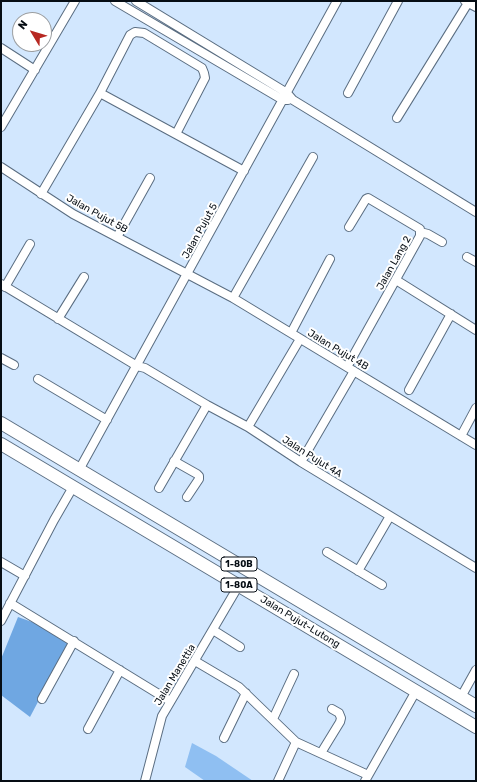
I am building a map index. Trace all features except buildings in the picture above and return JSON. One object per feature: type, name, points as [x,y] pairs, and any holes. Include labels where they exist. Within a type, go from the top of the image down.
[{"type":"highway","name":"Jalan Pujut-Lutong","points":[[1,423],[476,706]]},
{"type":"highway","name":"Jalan Pujut-Lutong","points":[[1,444],[476,727]]},
{"type":"street","points":[[1,127],[75,1]]},
{"type":"street","points":[[115,1],[293,100],[476,212]]},
{"type":"street","points":[[136,1],[285,96]]},
{"type":"street","name":"Jalan Pujut 5","points":[[79,470],[338,1]]},
{"type":"street","points":[[348,93],[398,1]]},
{"type":"street","points":[[397,118],[466,2],[476,7]]},
{"type":"street","points":[[41,194],[100,93],[130,36],[135,32],[144,33],[202,68],[205,78],[176,134]]},
{"type":"street","points":[[1,48],[35,70]]},
{"type":"street","points":[[100,93],[244,171]]},
{"type":"street","points":[[233,298],[313,157]]},
{"type":"street","name":"Jalan Pujut 5B","points":[[1,167],[73,214],[188,273]]},
{"type":"street","points":[[117,237],[150,178]]},
{"type":"street","name":"Jalan Lang 2","points":[[301,462],[420,236],[420,229],[371,198],[366,199],[349,227]]},
{"type":"street","points":[[420,232],[428,234],[442,242]]},
{"type":"street","points":[[3,285],[30,244]]},
{"type":"street","points":[[467,257],[476,262]]},
{"type":"street","points":[[291,333],[330,259]]},
{"type":"street","name":"Jalan Pujut 4B","points":[[188,273],[233,298],[476,445]]},
{"type":"street","points":[[58,319],[84,277]]},
{"type":"street","points":[[396,280],[476,330]]},
{"type":"street","name":"Jalan Pujut 4A","points":[[3,285],[137,366],[145,368],[207,405],[248,427],[301,462],[476,568]]},
{"type":"street","points":[[409,390],[451,314]]},
{"type":"street","points":[[248,427],[300,339]]},
{"type":"street","points":[[1,358],[14,366]]},
{"type":"street","points":[[38,379],[107,420]]},
{"type":"street","points":[[159,488],[207,405]]},
{"type":"street","points":[[460,436],[476,408]]},
{"type":"street","points":[[174,461],[199,476],[199,479],[187,497]]},
{"type":"street","points":[[1,621],[73,487]]},
{"type":"street","points":[[358,571],[390,516]]},
{"type":"street","points":[[327,552],[382,585]]},
{"type":"street","points":[[1,562],[24,576]]},
{"type":"street","name":"Jalan Manettia","points":[[145,781],[162,716],[239,585]]},
{"type":"street","points":[[10,603],[170,701]]},
{"type":"street","points":[[213,630],[240,647]]},
{"type":"street","points":[[42,698],[74,641]]},
{"type":"street","points":[[195,660],[239,687],[296,742],[321,753],[367,778],[416,691]]},
{"type":"street","points":[[88,729],[120,670]]},
{"type":"street","points":[[460,697],[476,670]]},
{"type":"street","points":[[272,719],[294,674]]},
{"type":"street","points":[[224,738],[246,693]]},
{"type":"street","points":[[321,753],[340,722],[341,718],[339,713],[332,709]]},
{"type":"street","points":[[278,781],[296,742]]},
{"type":"shaded area","points":[[18,617],[35,623],[69,643],[30,717],[1,695],[1,659]]},
{"type":"shaded area","points":[[192,743],[216,756],[253,781],[205,781],[185,767]]}]
